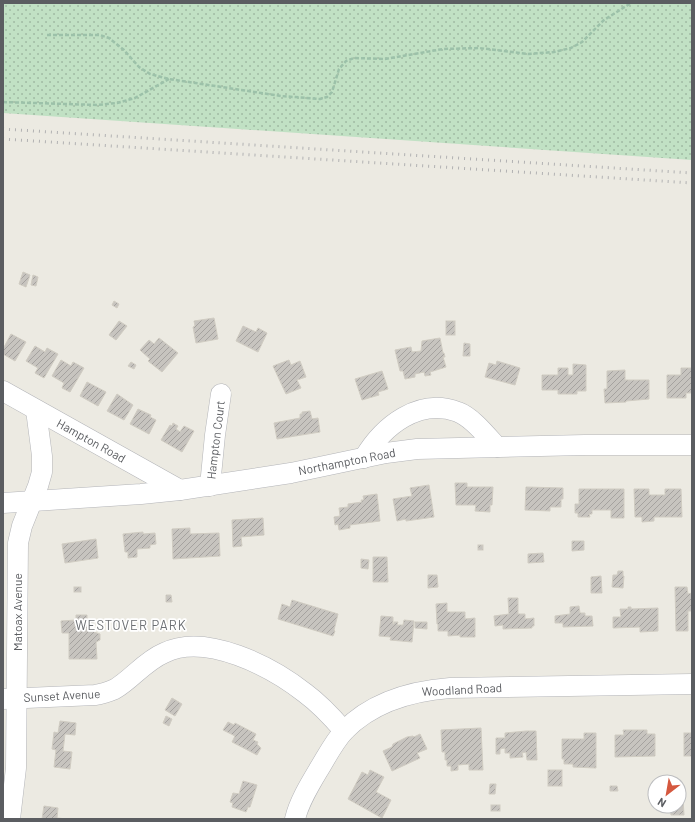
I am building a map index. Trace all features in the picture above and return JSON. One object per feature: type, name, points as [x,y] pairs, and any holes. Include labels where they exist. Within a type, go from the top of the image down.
[{"type":"street","name":"Hampton Road","points":[[3,391],[180,490]]},
{"type":"street","name":"Hampton Court","points":[[210,486],[221,394]]},
{"type":"street","points":[[364,458],[382,434],[397,421],[410,413],[427,409],[442,408],[459,412],[474,423],[497,447]]},
{"type":"street","name":"Matoax Avenue","points":[[10,819],[16,768],[10,698],[18,543],[22,526],[42,472],[42,456],[36,410]]},
{"type":"street","name":"Northampton Road","points":[[3,503],[180,490],[291,473],[417,449],[584,445],[692,445]]},
{"type":"street","name":"Sunset Avenue","points":[[10,698],[95,695],[106,693],[116,688],[164,652],[178,648],[196,646],[230,652],[262,666],[306,693],[328,712],[344,731]]},
{"type":"street","name":"Woodland Road","points":[[295,819],[297,810],[314,776],[335,742],[356,720],[372,709],[389,701],[411,694],[436,689],[692,684]]},
{"type":"path","points":[[47,35],[100,35],[109,38],[124,50],[139,67],[150,74],[169,79],[281,96],[320,99],[327,97],[332,92],[339,69],[346,61],[354,58],[385,59],[444,49],[479,48],[528,54],[554,52],[571,48],[582,42],[604,20],[631,3]]},
{"type":"path","points":[[3,102],[97,105],[117,103],[135,98],[169,79]]},
{"type":"green space","points":[[3,3],[692,3],[692,160],[3,113]]},
{"type":"building","points":[[23,272],[30,275],[26,287],[19,284]]},
{"type":"building","points":[[33,275],[38,277],[36,286],[31,285]]},
{"type":"building","points":[[114,301],[119,304],[117,308],[112,305]]},
{"type":"building","points":[[214,318],[218,339],[196,343],[193,327],[195,326],[194,321]]},
{"type":"building","points":[[119,321],[127,326],[116,340],[109,335]]},
{"type":"building","points":[[446,321],[455,321],[455,335],[446,335]]},
{"type":"building","points":[[243,326],[256,332],[258,328],[267,333],[258,352],[236,341]]},
{"type":"building","points":[[11,334],[26,342],[15,361],[3,354],[3,349]]},
{"type":"building","points":[[159,338],[178,353],[162,372],[148,361],[150,359],[140,350],[149,340],[154,344]]},
{"type":"building","points":[[440,338],[446,367],[430,372],[431,375],[425,376],[424,372],[415,374],[415,377],[405,379],[403,371],[400,371],[395,350],[411,347],[412,352],[421,351],[422,341]]},
{"type":"building","points":[[464,343],[470,344],[470,356],[463,356]]},
{"type":"building","points":[[35,346],[45,352],[47,348],[58,354],[44,378],[35,373],[38,368],[26,361]]},
{"type":"building","points":[[61,360],[71,366],[73,362],[84,368],[70,392],[62,388],[64,383],[52,376]]},
{"type":"building","points":[[289,360],[291,365],[300,361],[306,377],[297,380],[301,388],[286,394],[273,366]]},
{"type":"building","points":[[497,361],[520,368],[515,385],[485,377],[489,363],[496,365]]},
{"type":"building","points":[[131,362],[136,365],[134,369],[128,366]]},
{"type":"building","points":[[573,364],[586,365],[586,391],[577,391],[577,394],[558,394],[558,390],[542,390],[542,375],[558,375],[558,368],[568,368],[568,375],[573,375]]},
{"type":"building","points":[[681,368],[692,368],[692,393],[686,393],[686,398],[667,398],[667,375],[681,375]]},
{"type":"building","points":[[625,370],[625,380],[649,380],[649,399],[605,403],[604,389],[607,389],[607,371]]},
{"type":"building","points":[[382,371],[388,389],[378,392],[379,395],[362,400],[355,379]]},
{"type":"building","points":[[87,382],[106,392],[98,406],[80,396]]},
{"type":"building","points":[[117,394],[133,405],[124,420],[107,411]]},
{"type":"building","points":[[138,409],[151,415],[150,417],[156,420],[149,434],[130,424]]},
{"type":"building","points":[[310,411],[312,419],[318,418],[320,432],[277,439],[274,423],[300,418],[300,414],[302,414],[302,412]]},
{"type":"building","points":[[173,423],[178,426],[176,429],[180,432],[184,426],[194,431],[182,452],[161,440],[170,425],[172,426]]},
{"type":"building","points":[[455,483],[467,483],[467,487],[493,487],[490,512],[475,511],[476,505],[456,505]]},
{"type":"building","points":[[429,485],[434,517],[397,521],[393,499],[412,496],[410,488]]},
{"type":"building","points":[[526,487],[563,488],[561,507],[550,507],[550,511],[525,510]]},
{"type":"building","points":[[579,489],[624,489],[624,518],[611,518],[611,510],[592,510],[592,514],[589,514],[590,517],[578,517],[578,513],[575,513],[575,504],[579,504]]},
{"type":"building","points":[[634,489],[649,489],[649,495],[665,495],[665,489],[681,489],[682,517],[654,517],[654,521],[642,522],[642,517],[635,517]]},
{"type":"building","points":[[377,494],[380,521],[350,525],[350,528],[339,530],[338,524],[335,525],[334,517],[340,516],[339,508],[348,507],[348,504],[362,502],[361,500],[364,500],[363,496]]},
{"type":"building","points":[[263,518],[264,535],[241,537],[242,546],[233,547],[232,520]]},
{"type":"building","points":[[190,528],[190,534],[219,533],[220,556],[173,559],[172,529]]},
{"type":"building","points":[[143,532],[143,534],[155,533],[156,544],[150,545],[150,548],[137,549],[137,557],[128,558],[128,552],[125,552],[123,534]]},
{"type":"building","points":[[96,539],[98,558],[65,563],[62,544]]},
{"type":"building","points":[[572,541],[584,541],[584,550],[572,551]]},
{"type":"building","points":[[478,545],[483,545],[483,550],[478,550]]},
{"type":"building","points":[[543,553],[544,562],[528,563],[528,554]]},
{"type":"building","points":[[373,557],[387,557],[388,582],[373,582]]},
{"type":"building","points":[[361,559],[369,560],[368,569],[361,568]]},
{"type":"building","points":[[618,571],[623,571],[623,588],[612,587],[613,575],[617,575]]},
{"type":"building","points":[[428,575],[437,575],[438,587],[428,588]]},
{"type":"building","points":[[601,576],[602,593],[591,593],[591,577]]},
{"type":"building","points":[[74,587],[81,587],[81,592],[74,592]]},
{"type":"building","points":[[675,587],[687,587],[688,594],[692,593],[692,611],[688,611],[688,631],[676,631]]},
{"type":"building","points":[[166,595],[171,595],[172,602],[166,602]]},
{"type":"building","points":[[508,598],[518,598],[518,614],[525,614],[525,619],[534,618],[534,626],[532,626],[532,628],[503,629],[503,625],[495,626],[494,616],[509,614]]},
{"type":"building","points":[[292,600],[338,614],[333,636],[278,619],[282,604],[290,607]]},
{"type":"building","points":[[447,603],[447,612],[465,612],[465,619],[475,618],[475,637],[460,637],[460,635],[448,636],[448,631],[438,631],[436,604]]},
{"type":"building","points":[[579,606],[580,613],[585,613],[585,616],[592,616],[593,626],[563,627],[563,623],[555,623],[555,616],[570,614],[570,607]]},
{"type":"building","points":[[628,607],[631,607],[631,609],[658,608],[658,631],[640,632],[640,627],[613,628],[613,617],[621,617],[620,609],[628,609]]},
{"type":"building","points":[[76,615],[87,615],[87,620],[93,620],[94,632],[100,634],[100,640],[96,642],[97,659],[69,659],[69,633],[62,633],[61,621],[76,620]]},
{"type":"building","points":[[381,616],[393,617],[393,624],[394,622],[398,622],[397,625],[403,625],[404,620],[414,621],[412,642],[390,640],[391,637],[379,636]]},
{"type":"building","points":[[415,622],[427,622],[427,629],[415,628]]},
{"type":"building","points":[[172,698],[182,704],[175,716],[165,710]]},
{"type":"building","points":[[166,716],[172,719],[169,726],[163,723]]},
{"type":"building","points":[[60,721],[76,723],[75,735],[65,734],[63,751],[72,752],[70,769],[54,767],[56,750],[52,749],[54,732],[58,733]]},
{"type":"building","points":[[228,722],[234,725],[235,723],[256,734],[253,740],[258,742],[257,744],[261,748],[257,755],[232,742],[235,736],[223,730]]},
{"type":"building","points":[[481,728],[483,770],[469,770],[469,764],[458,765],[458,770],[451,771],[451,766],[447,766],[447,760],[445,760],[445,752],[442,752],[441,730]]},
{"type":"building","points":[[623,730],[647,730],[647,734],[655,734],[655,756],[615,757],[615,735],[624,735]]},
{"type":"building","points":[[536,731],[537,760],[527,760],[526,752],[522,753],[523,757],[510,758],[510,753],[505,753],[505,748],[500,749],[500,754],[496,754],[496,738],[505,738],[505,733]]},
{"type":"building","points":[[584,733],[596,733],[596,768],[573,767],[573,764],[564,764],[564,759],[562,759],[562,739],[584,739]]},
{"type":"building","points":[[684,733],[692,733],[692,756],[684,756]]},
{"type":"building","points":[[420,734],[427,749],[417,753],[420,758],[392,771],[383,751],[407,737],[414,737]]},
{"type":"building","points":[[370,770],[384,777],[376,792],[391,800],[382,818],[348,799],[362,772],[368,775]]},
{"type":"building","points":[[548,770],[562,770],[562,786],[548,786]]},
{"type":"building","points":[[243,781],[257,785],[250,807],[248,807],[246,812],[232,807],[233,803],[230,802],[233,793],[239,794]]},
{"type":"building","points":[[490,784],[496,784],[495,794],[489,794]]},
{"type":"building","points":[[610,786],[617,786],[618,791],[610,791]]},
{"type":"building","points":[[491,805],[500,805],[500,811],[491,811]]},
{"type":"building","points":[[44,806],[58,808],[57,818],[67,819],[42,819]]},
{"type":"building","points":[[671,814],[684,815],[671,815]]},
{"type":"railway","points":[[3,129],[692,173]]},
{"type":"railway","points":[[3,139],[692,183]]},
{"type":"district","name":"WESTOVER PARK","points":[[131,625]]}]
